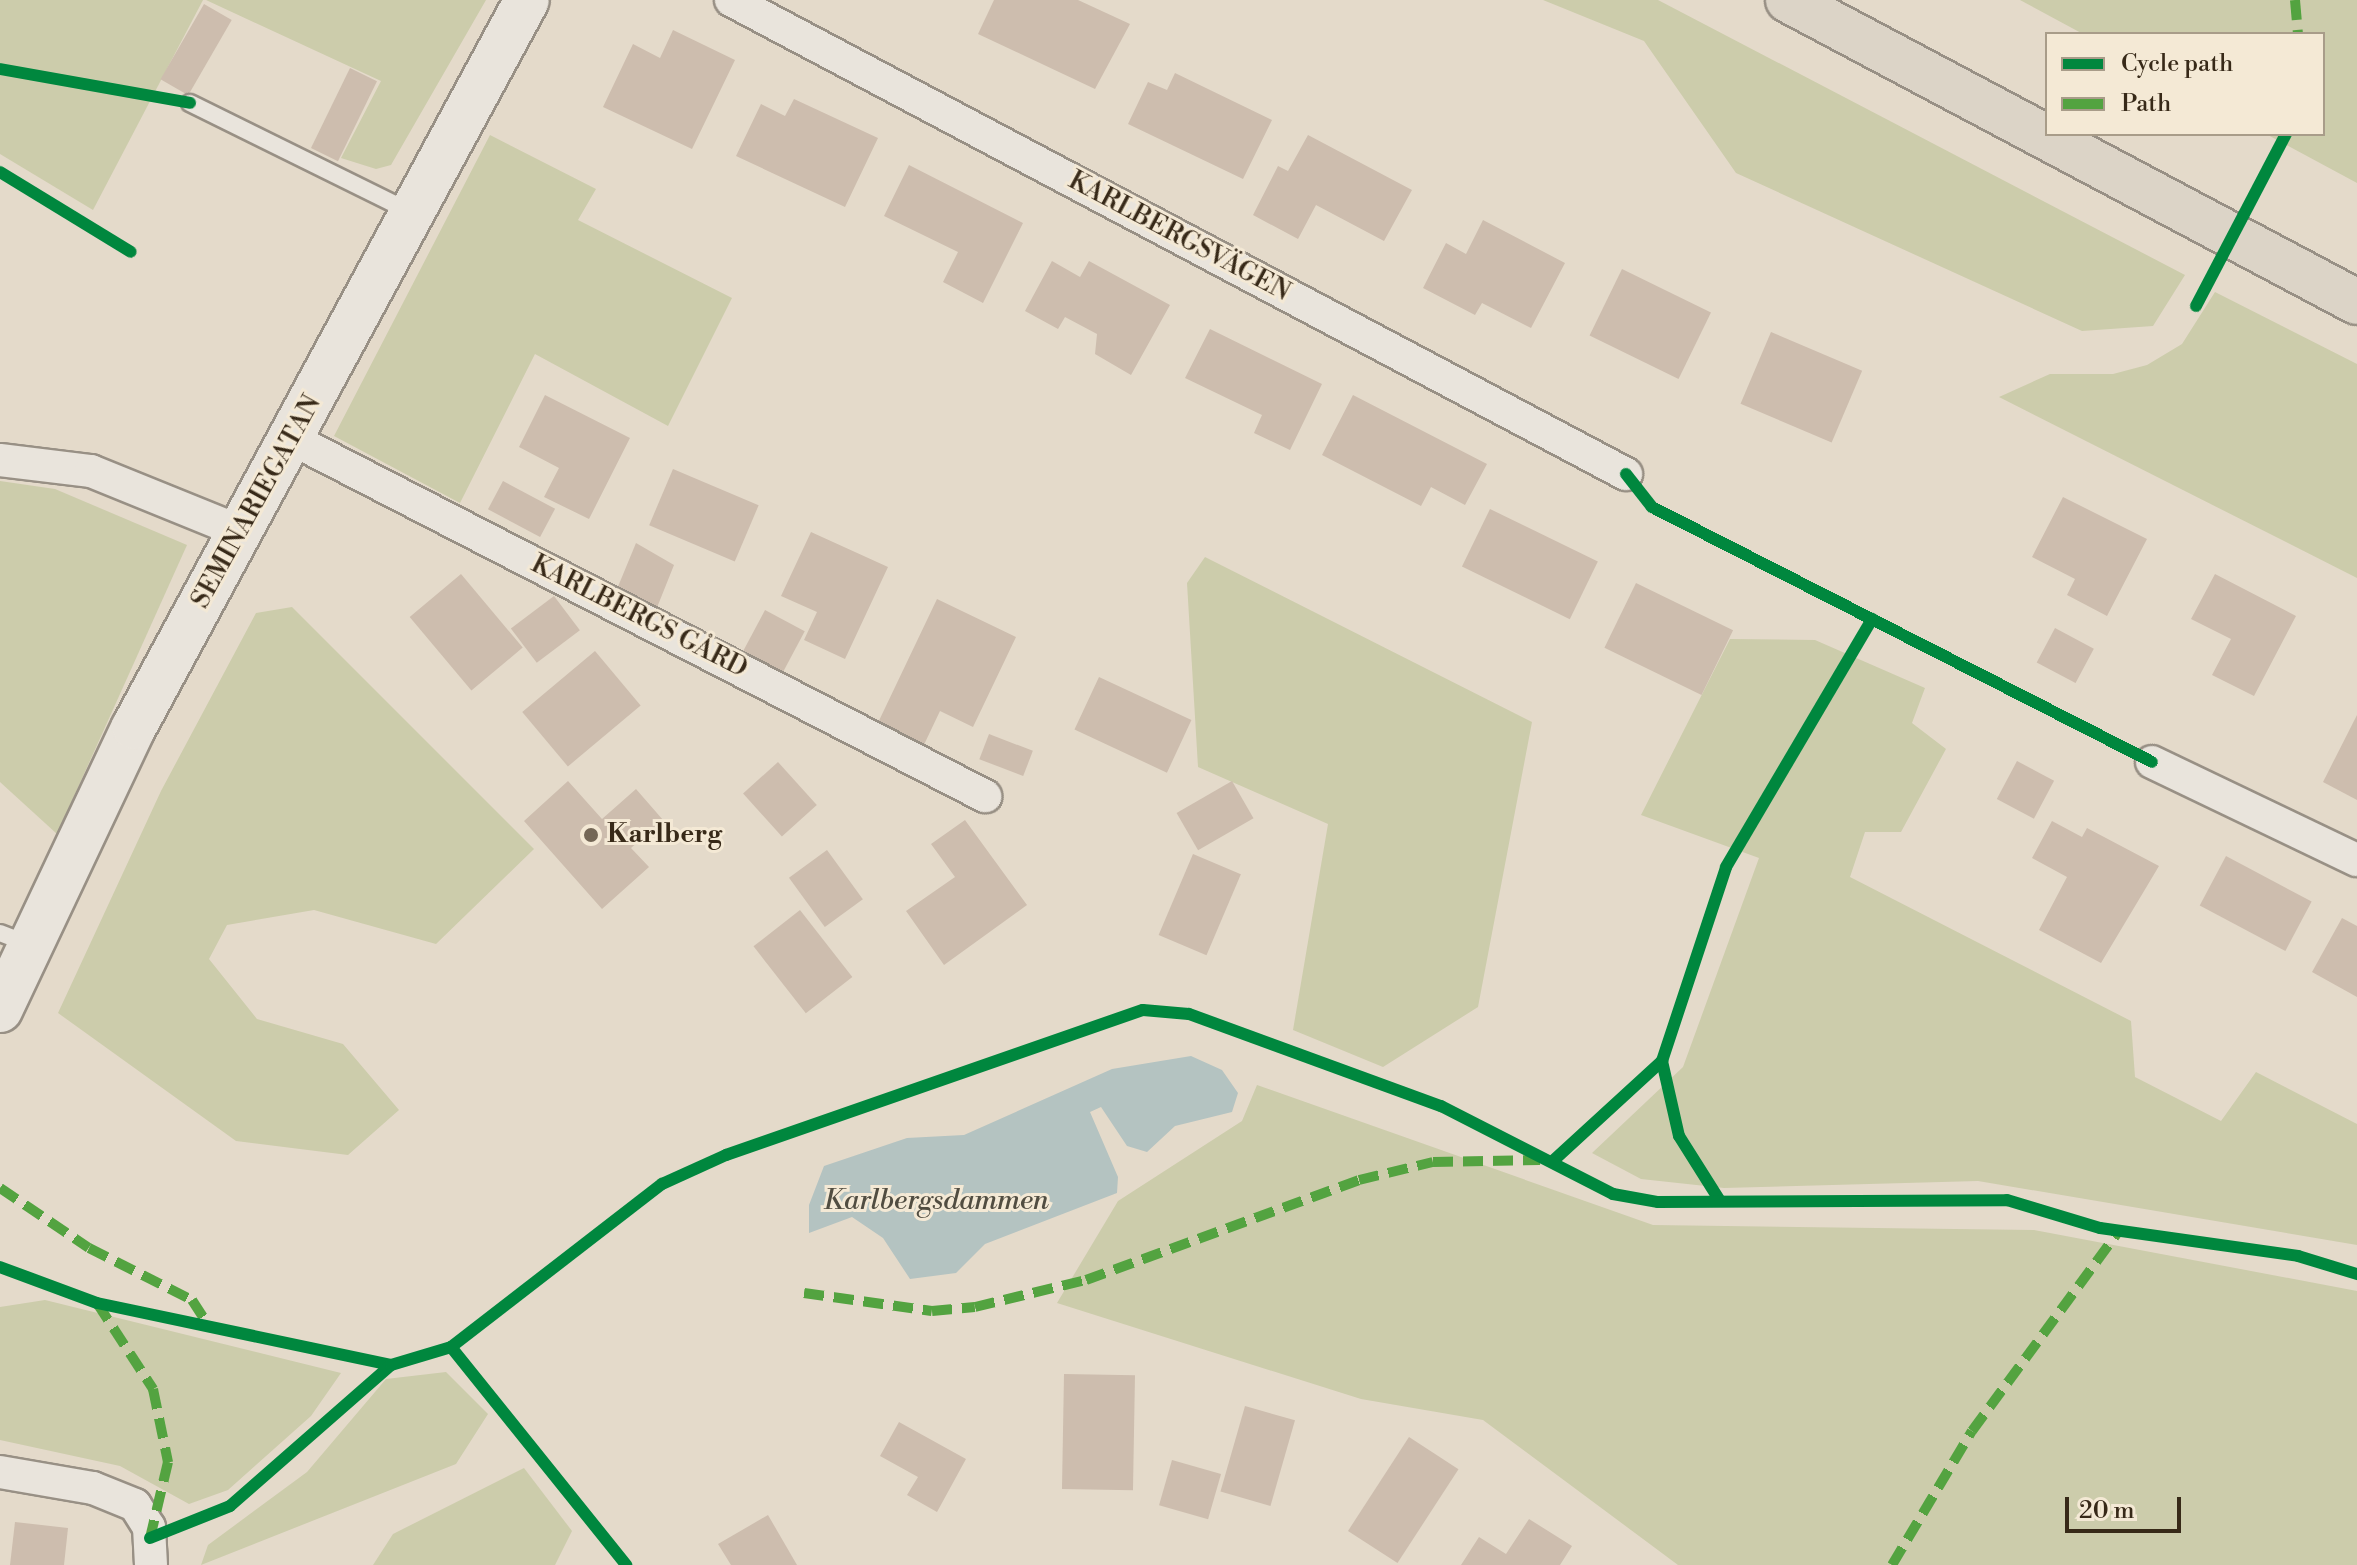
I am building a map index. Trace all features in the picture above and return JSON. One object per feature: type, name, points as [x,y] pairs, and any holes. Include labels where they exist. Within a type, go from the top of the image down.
[{"type":"highway","points":[[1788,0],[2357,302]]},
{"type":"street","name":"SEMINARIEGATAN","points":[[0,1010],[15,939],[292,439],[527,0]]},
{"type":"street","name":"KARLBERGSVÄGEN","points":[[731,0],[1626,474]]},
{"type":"street","name":"KARLBERGS GÅRD","points":[[292,439],[985,796]]},
{"type":"street","points":[[0,460],[91,471],[241,532]]},
{"type":"street","points":[[2152,762],[2357,860]]},
{"type":"street","points":[[0,1472],[93,1488],[135,1505],[149,1527],[151,1565]]},
{"type":"lane","points":[[190,103],[412,212]]},
{"type":"green space","points":[[0,0],[203,0],[93,210],[0,154]]},
{"type":"green space","points":[[206,0],[486,0],[391,165],[376,169],[341,158],[381,81]]},
{"type":"green space","points":[[1543,0],[1658,0],[2185,275],[2153,326],[2082,331],[1736,173],[1644,41]]},
{"type":"green space","points":[[2020,0],[2357,0],[2357,183],[2270,136],[2325,136],[2325,32],[2079,32]]},
{"type":"green space","points":[[490,135],[596,189],[578,220],[732,298],[668,426],[535,354],[460,503],[334,436]]},
{"type":"green space","points":[[2215,292],[2357,364],[2357,578],[1999,397],[2050,374],[2113,374],[2147,365],[2182,344]]},
{"type":"green space","points":[[0,481],[55,489],[187,545],[57,834],[0,782]]},
{"type":"green space","points":[[1205,557],[1532,722],[1478,1007],[1383,1067],[1293,1030],[1328,824],[1198,767],[1187,583]]},
{"type":"green space","points":[[292,607],[534,849],[436,944],[314,910],[227,925],[209,959],[257,1019],[343,1044],[399,1110],[348,1155],[236,1141],[58,1013],[161,791],[256,613]]},
{"type":"green space","points":[[1730,639],[1815,640],[1925,688],[1912,723],[1946,749],[1901,832],[1865,832],[1850,877],[2131,1021],[2135,1077],[2221,1121],[2256,1072],[2357,1124],[2357,1245],[1978,1181],[1724,1188],[1641,1179],[1592,1153],[1683,1067],[1759,858],[1641,815]]},
{"type":"green space","points":[[1257,1085],[1653,1225],[2034,1230],[2357,1291],[2357,1565],[1678,1565],[1483,1420],[1361,1399],[1057,1303],[1118,1201],[1242,1121]]},
{"type":"green space","points":[[45,1300],[341,1373],[311,1416],[228,1490],[189,1504],[120,1466],[0,1440],[0,1307]]},
{"type":"green space","points":[[446,1372],[488,1414],[456,1464],[201,1565],[208,1545],[307,1472],[386,1379]]},
{"type":"green space","points":[[524,1468],[572,1531],[555,1565],[373,1565],[393,1534]]},
{"type":"water","name":"Karlbergsdammen","points":[[1191,1056],[1222,1070],[1238,1093],[1232,1112],[1175,1126],[1147,1152],[1127,1146],[1101,1107],[1090,1112],[1118,1177],[1117,1193],[985,1244],[956,1273],[910,1279],[883,1238],[852,1217],[809,1233],[809,1205],[824,1166],[907,1138],[964,1135],[1112,1069]]},
{"type":"building","points":[[994,0],[1078,0],[1130,24],[1095,89],[978,34]]},
{"type":"building","points":[[204,4],[232,20],[188,95],[160,79]]},
{"type":"building","points":[[673,30],[735,60],[692,149],[603,107],[633,44],[660,58]]},
{"type":"building","points":[[350,68],[377,81],[338,161],[311,148]]},
{"type":"building","points":[[1175,73],[1272,120],[1243,179],[1128,124],[1148,82],[1167,90]]},
{"type":"building","points":[[794,99],[878,138],[845,207],[736,156],[761,104],[785,116]]},
{"type":"building","points":[[1308,135],[1412,190],[1384,241],[1316,205],[1298,239],[1253,215],[1278,166],[1288,171]]},
{"type":"building","points":[[909,165],[1023,223],[983,303],[943,282],[958,252],[884,216]]},
{"type":"building","points":[[1483,220],[1565,263],[1531,328],[1482,303],[1475,315],[1423,288],[1446,243],[1466,254]]},
{"type":"building","points":[[1052,261],[1080,277],[1089,261],[1170,305],[1131,375],[1095,354],[1097,334],[1065,317],[1058,329],[1025,311]]},
{"type":"building","points":[[1622,269],[1711,312],[1679,379],[1590,336]]},
{"type":"building","points":[[1210,329],[1322,384],[1290,450],[1254,433],[1262,415],[1185,378]]},
{"type":"building","points":[[1771,332],[1862,371],[1832,442],[1741,404]]},
{"type":"building","points":[[545,395],[630,438],[589,519],[544,497],[559,468],[519,447]]},
{"type":"building","points":[[1353,395],[1487,464],[1465,505],[1431,487],[1421,506],[1322,455]]},
{"type":"building","points":[[673,469],[759,505],[735,561],[649,525]]},
{"type":"building","points":[[503,481],[555,509],[540,537],[488,509]]},
{"type":"building","points":[[2063,497],[2147,539],[2107,616],[2067,595],[2075,579],[2032,557]]},
{"type":"building","points":[[1490,509],[1598,562],[1570,619],[1462,567]]},
{"type":"building","points":[[811,532],[888,567],[845,659],[804,640],[817,612],[781,596]]},
{"type":"building","points":[[636,543],[674,565],[656,610],[617,589]]},
{"type":"building","points":[[461,574],[523,648],[471,691],[410,617]]},
{"type":"building","points":[[2215,574],[2296,616],[2254,696],[2212,675],[2231,639],[2191,619]]},
{"type":"building","points":[[1636,583],[1733,630],[1702,695],[1604,648]]},
{"type":"building","points":[[554,596],[580,630],[537,663],[511,628]]},
{"type":"building","points":[[937,599],[1016,637],[973,727],[940,711],[921,751],[875,729]]},
{"type":"building","points":[[765,610],[805,631],[780,678],[740,657]]},
{"type":"building","points":[[2055,628],[2094,649],[2076,683],[2037,662]]},
{"type":"building","points":[[595,651],[641,705],[568,766],[522,712]]},
{"type":"building","points":[[1099,677],[1191,720],[1167,773],[1074,730]]},
{"type":"building","points":[[2357,715],[2357,800],[2323,782]]},
{"type":"building","points":[[989,734],[1033,751],[1023,776],[979,759]]},
{"type":"building","points":[[2017,761],[2054,781],[2034,819],[1997,799]]},
{"type":"building","points":[[778,762],[817,805],[782,837],[743,793]]},
{"type":"building","name":"Karlberg","points":[[568,781],[602,819],[636,789],[663,820],[631,848],[649,867],[602,909],[524,821]]},
{"type":"building","points":[[1232,781],[1254,818],[1198,850],[1177,813]]},
{"type":"building","points":[[965,820],[1027,905],[944,965],[906,911],[955,877],[931,844]]},
{"type":"building","points":[[2052,821],[2082,837],[2087,828],[2159,866],[2101,963],[2039,930],[2067,877],[2032,858]]},
{"type":"building","points":[[827,850],[863,899],[825,927],[789,878]]},
{"type":"building","points":[[1193,854],[1241,874],[1206,955],[1159,935]]},
{"type":"building","points":[[2226,856],[2312,902],[2285,951],[2200,905]]},
{"type":"building","points":[[800,910],[852,977],[806,1013],[754,946]]},
{"type":"building","points":[[2342,918],[2357,926],[2357,997],[2312,972]]},
{"type":"building","points":[[1064,1374],[1135,1375],[1133,1490],[1062,1489]]},
{"type":"building","points":[[1245,1406],[1295,1420],[1270,1506],[1220,1492]]},
{"type":"building","points":[[899,1422],[966,1459],[937,1512],[907,1495],[918,1477],[880,1456]]},
{"type":"building","points":[[1409,1437],[1458,1469],[1397,1563],[1348,1531]]},
{"type":"building","points":[[1172,1460],[1221,1474],[1208,1519],[1159,1505]]},
{"type":"building","points":[[768,1515],[797,1565],[731,1565],[718,1544]]},
{"type":"building","points":[[1529,1519],[1572,1546],[1560,1565],[1461,1565],[1479,1537],[1506,1554]]},
{"type":"building","points":[[15,1522],[68,1528],[64,1565],[10,1565]]},
{"type":"marked path","points":[[2295,0],[2298,32]]},
{"type":"marked path","points":[[804,1293],[932,1311],[975,1307],[1086,1280],[1359,1180],[1433,1162],[1540,1160]]},
{"type":"marked path","points":[[0,1188],[89,1248],[192,1300],[210,1328]]},
{"type":"marked path","points":[[1892,1565],[1972,1431],[2119,1231]]},
{"type":"marked path","points":[[97,1303],[153,1389],[168,1462],[150,1538]]},
{"type":"cycle path","points":[[0,69],[190,103]]},
{"type":"cycle path","points":[[2196,306],[2285,136]]},
{"type":"cycle path","points":[[0,172],[131,252]]},
{"type":"cycle path","points":[[1626,474],[1652,507],[2152,762]]},
{"type":"cycle path","points":[[1720,1201],[1679,1136],[1662,1061],[1726,867],[1872,619]]},
{"type":"cycle path","points":[[150,1538],[230,1506],[391,1365],[451,1347],[662,1184],[726,1155],[1143,1010],[1189,1014],[1441,1106],[1613,1194],[1658,1202],[2007,1200],[2100,1228],[2298,1256],[2357,1274]]},
{"type":"cycle path","points":[[1554,1160],[1662,1061]]},
{"type":"cycle path","points":[[0,1267],[97,1303],[391,1365]]},
{"type":"cycle path","points":[[451,1347],[626,1565]]},
{"type":"place","name":"Karlberg","points":[[591,835]]}]
